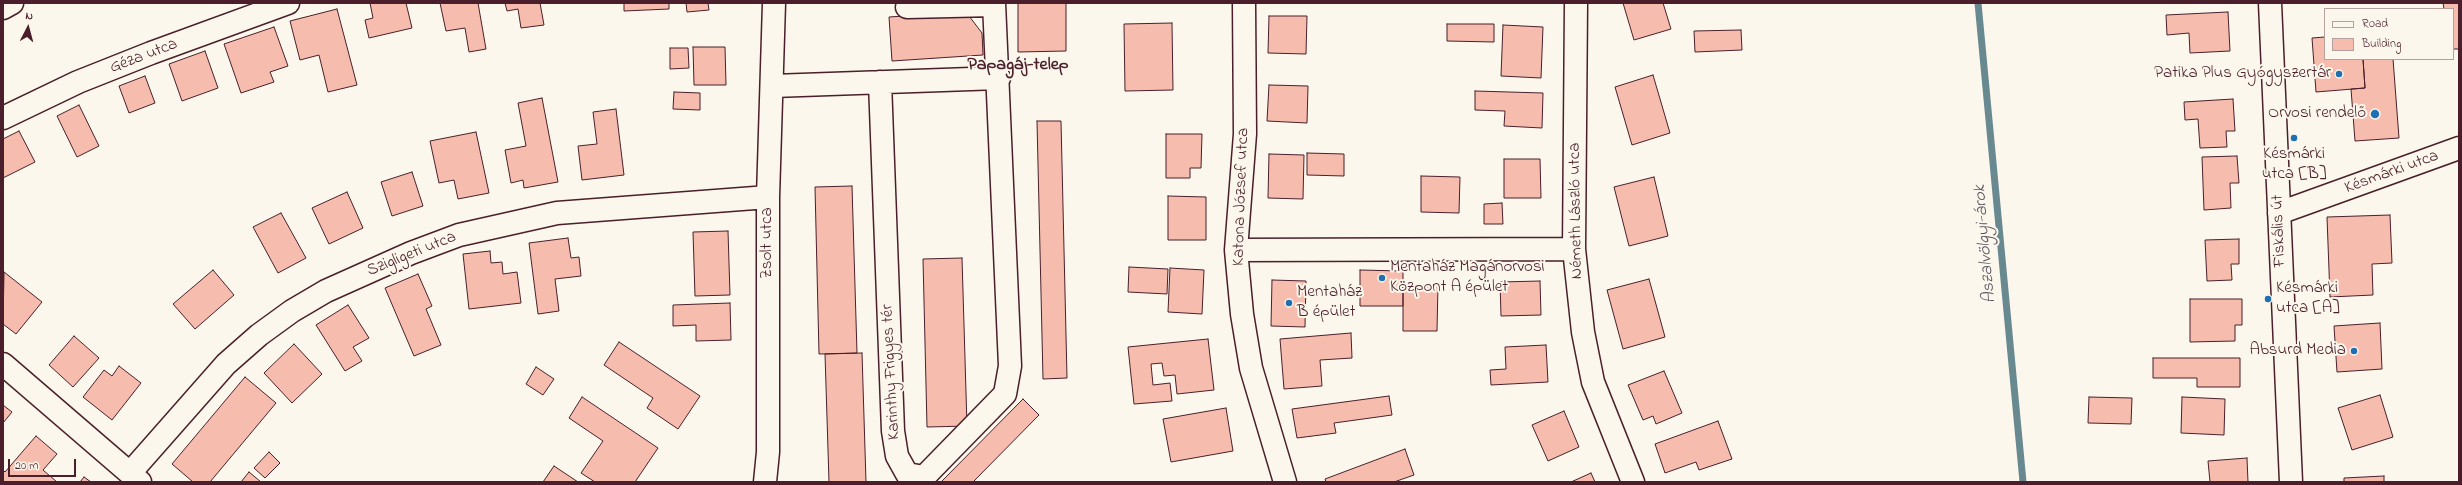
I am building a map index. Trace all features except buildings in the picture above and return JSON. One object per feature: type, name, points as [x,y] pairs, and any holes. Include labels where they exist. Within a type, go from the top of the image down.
[{"type":"street","points":[[3,8],[12,3]]},
{"type":"street","name":"Géza utca","points":[[3,118],[78,82],[143,56],[288,3]]},
{"type":"street","name":"Zsolt utca","points":[[765,482],[768,452],[768,198],[773,86],[774,3]]},
{"type":"street","name":"Katona József utca","points":[[1244,3],[1246,134],[1236,250],[1242,314],[1251,368],[1285,482]]},
{"type":"street","name":"Németh László utca","points":[[1576,3],[1574,249],[1584,332],[1593,382],[1633,482]]},
{"type":"street","name":"Fiskális út","points":[[2270,3],[2291,482]]},
{"type":"street","name":"Karinthy Frigyes tér","points":[[880,82],[893,430],[897,456],[907,474],[924,477],[1005,394],[1010,366],[999,78],[994,4],[907,8]]},
{"type":"street","points":[[773,86],[999,78]]},
{"type":"street","name":"Késmárki utca","points":[[2279,213],[2459,148]]},
{"type":"street","name":"Szigligeti utca","points":[[135,477],[226,364],[259,335],[292,311],[326,292],[411,253],[459,235],[557,213],[768,198]]},
{"type":"street","points":[[1236,250],[1574,249]]},
{"type":"street","points":[[3,364],[135,477]]},
{"type":"waterway","name":"Aszalvölgyi-árok","points":[[1978,3],[2023,482]]},
{"type":"place","name":"Patika Plus Gyógyszertár","points":[[2339,74]]},
{"type":"place","name":"Orvosi rendelő","points":[[2375,114]]},
{"type":"place","name":"Késmárki utca [B]","points":[[2294,138]]},
{"type":"place","name":"Mentaház Magánorvosi Központ A épület","points":[[1382,278]]},
{"type":"place","name":"Késmárki utca [A]","points":[[2268,299]]},
{"type":"place","name":"Mentaház B épület","points":[[1289,303]]},
{"type":"place","name":"Absurd Media","points":[[2354,351]]},
{"type":"district","name":"Papagáj-telep","points":[[1018,66]]}]
